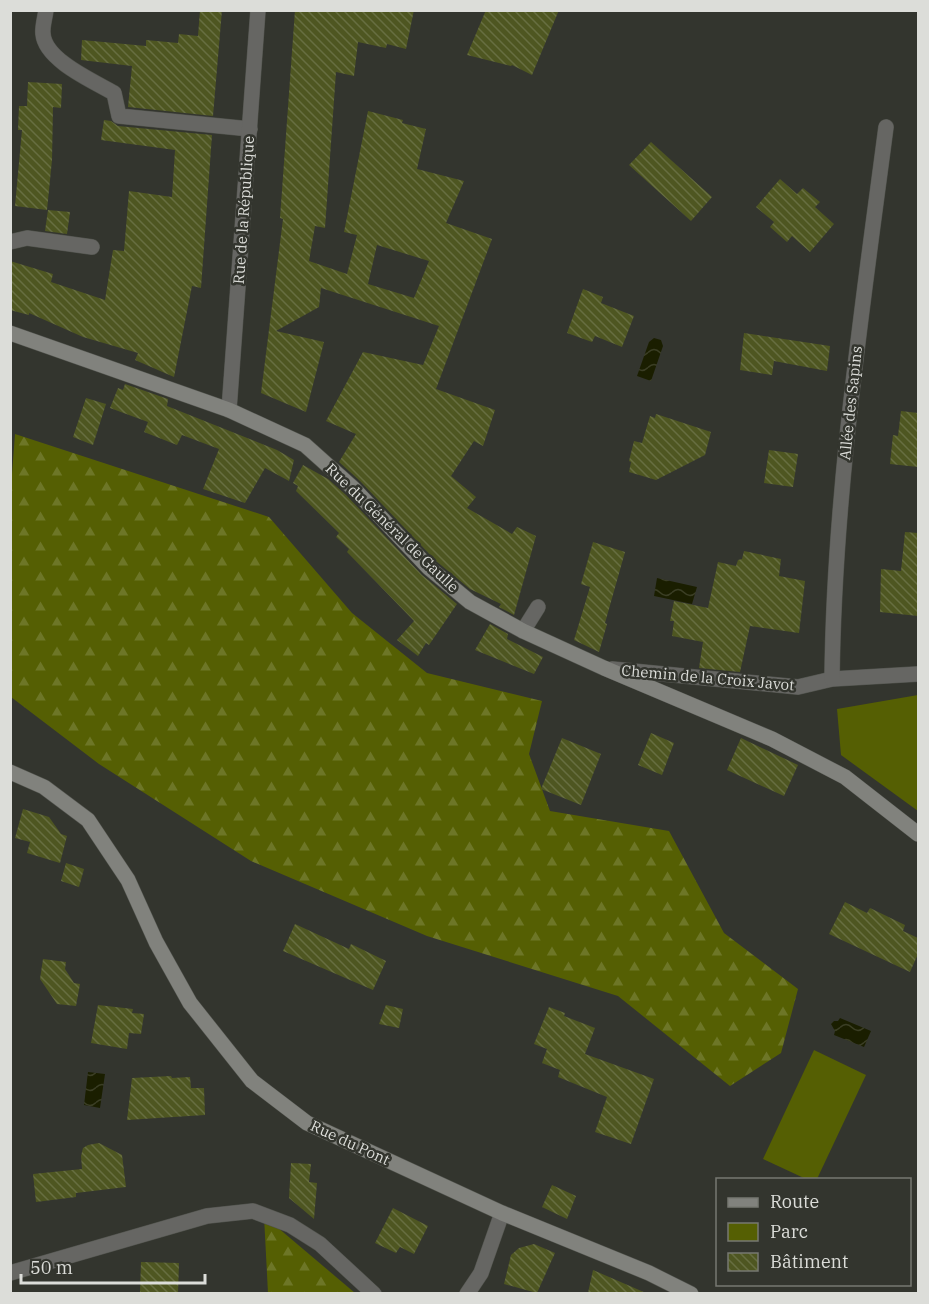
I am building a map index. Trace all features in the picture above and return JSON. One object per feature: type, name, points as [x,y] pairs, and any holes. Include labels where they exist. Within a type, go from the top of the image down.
[{"type":"street","points":[[46,10],[43,35],[48,51],[114,93],[119,116],[250,129]]},
{"type":"street","name":"Rue de la République","points":[[229,410],[258,10]]},
{"type":"street","name":"Allée des Sapins","points":[[832,679],[840,508],[855,357],[886,127]]},
{"type":"street","points":[[10,242],[27,238],[92,247]]},
{"type":"street","name":"Rue du Général de Gaulle","points":[[10,333],[229,410],[305,445],[353,488],[429,568],[470,602],[523,631],[604,668],[772,739],[845,777],[918,834]]},
{"type":"street","points":[[523,631],[538,607]]},
{"type":"street","name":"Chemin de la Croix Javot","points":[[604,668],[798,687],[832,679],[918,674]]},
{"type":"street","name":"Rue du Pont","points":[[10,772],[44,787],[88,820],[128,880],[156,942],[190,1003],[252,1081],[307,1123],[502,1213],[649,1273],[691,1293]]},
{"type":"street","points":[[10,1273],[207,1216],[253,1211],[290,1225],[320,1244],[374,1293]]},
{"type":"street","points":[[467,1293],[481,1274],[502,1213]]},
{"type":"green space","points":[[15,434],[269,517],[352,613],[427,673],[542,701],[529,754],[550,811],[669,831],[724,933],[798,989],[781,1053],[730,1086],[618,996],[427,936],[251,861],[99,764],[11,697],[10,501]]},
{"type":"green space","points":[[918,695],[918,811],[841,755],[837,709]]},
{"type":"green space","points":[[814,1050],[866,1075],[817,1178],[804,1178],[763,1159]]},
{"type":"green space","points":[[264,1216],[355,1293],[268,1293]]},
{"type":"water","points":[[654,338],[661,340],[663,346],[651,381],[637,376],[649,342]]},
{"type":"water","points":[[657,578],[697,587],[692,604],[654,596]]},
{"type":"water","points":[[840,1018],[871,1031],[864,1047],[834,1035],[835,1031],[831,1024]]},
{"type":"water","points":[[88,1072],[105,1074],[100,1108],[84,1105]]},
{"type":"building","points":[[200,10],[222,10],[213,116],[128,107],[132,66],[81,60],[82,40],[146,46],[146,40],[178,43],[179,34],[198,36]]},
{"type":"building","points":[[295,10],[414,10],[406,49],[387,44],[386,48],[358,42],[354,76],[336,72],[325,228],[315,226],[309,261],[347,274],[357,235],[344,232],[368,111],[426,129],[417,169],[464,181],[446,223],[492,239],[436,389],[495,410],[483,446],[474,441],[451,476],[476,497],[467,508],[512,534],[517,527],[536,536],[514,615],[499,607],[501,604],[470,589],[436,561],[339,462],[356,434],[326,421],[363,352],[423,365],[439,326],[321,288],[319,307],[276,331],[324,342],[306,412],[261,393],[283,219],[280,218]],"holes":[[[377,245],[429,261],[414,298],[368,284]]]},
{"type":"building","points":[[486,10],[559,10],[532,75],[512,65],[467,55]]},
{"type":"building","points":[[28,82],[62,84],[61,108],[53,107],[52,160],[47,210],[15,206],[22,130],[18,130],[19,106],[27,106]]},
{"type":"building","points":[[104,120],[111,121],[118,126],[212,135],[201,288],[192,286],[174,377],[135,360],[138,353],[83,337],[29,313],[29,315],[10,310],[10,261],[53,274],[51,282],[105,300],[113,250],[124,251],[129,191],[172,197],[175,150],[101,140]]},
{"type":"building","points":[[651,142],[712,197],[691,221],[629,165]]},
{"type":"building","points":[[780,179],[797,194],[803,188],[820,202],[815,207],[834,224],[810,252],[792,236],[787,242],[770,227],[774,222],[756,207]]},
{"type":"building","points":[[48,210],[70,212],[67,234],[45,231]]},
{"type":"building","points":[[583,289],[603,297],[601,303],[634,316],[622,347],[595,336],[592,342],[567,333]]},
{"type":"building","points":[[744,333],[830,346],[827,371],[774,361],[772,375],[740,370]]},
{"type":"building","points":[[125,384],[168,399],[167,406],[277,450],[294,460],[289,481],[265,468],[245,503],[203,489],[219,449],[182,435],[177,445],[144,432],[148,422],[110,408],[118,388],[123,390]]},
{"type":"building","points":[[86,398],[106,404],[93,445],[73,437]]},
{"type":"building","points":[[901,411],[918,413],[918,467],[890,464],[893,435],[898,436]]},
{"type":"building","points":[[656,414],[711,432],[705,455],[656,480],[629,472],[631,462],[629,461],[634,441],[642,443],[650,416],[655,418]]},
{"type":"building","points":[[769,450],[798,454],[793,487],[764,483]]},
{"type":"building","points":[[303,465],[328,479],[346,495],[422,575],[457,604],[429,645],[426,643],[418,656],[397,640],[414,621],[347,552],[349,549],[336,537],[339,533],[296,491],[298,486],[293,483]]},
{"type":"building","points":[[905,532],[918,533],[918,616],[880,612],[881,569],[901,571]]},
{"type":"building","points":[[593,542],[625,552],[599,652],[574,640],[590,587],[581,584]]},
{"type":"building","points":[[744,551],[781,559],[779,576],[805,581],[799,633],[750,626],[740,672],[699,668],[703,642],[672,636],[674,621],[670,621],[674,601],[708,608],[718,562],[736,566],[738,560],[742,559]]},
{"type":"building","points":[[490,624],[508,634],[507,639],[543,657],[534,674],[475,650]]},
{"type":"building","points":[[651,733],[674,743],[662,775],[638,765]]},
{"type":"building","points":[[562,738],[601,754],[581,805],[541,789]]},
{"type":"building","points":[[741,738],[798,765],[784,796],[727,770]]},
{"type":"building","points":[[23,809],[49,817],[61,834],[67,836],[60,863],[27,853],[30,842],[15,838]]},
{"type":"building","points":[[66,863],[84,869],[79,887],[61,881]]},
{"type":"building","points":[[845,902],[867,913],[870,908],[905,925],[903,931],[918,938],[918,954],[910,972],[829,934]]},
{"type":"building","points":[[295,924],[349,949],[351,944],[386,961],[373,990],[283,951]]},
{"type":"building","points":[[43,959],[66,962],[65,969],[74,983],[80,984],[76,1006],[57,1004],[40,979]]},
{"type":"building","points":[[98,1005],[133,1009],[132,1013],[144,1014],[141,1034],[129,1033],[127,1049],[91,1043]]},
{"type":"building","points":[[386,1005],[403,1009],[399,1028],[379,1024]]},
{"type":"building","points":[[549,1007],[565,1013],[564,1016],[595,1028],[585,1054],[654,1079],[631,1144],[595,1132],[607,1097],[558,1077],[560,1070],[542,1063],[547,1049],[534,1044]]},
{"type":"building","points":[[171,1076],[172,1078],[190,1077],[191,1088],[204,1088],[205,1115],[127,1120],[132,1078]]},
{"type":"building","points":[[99,1143],[122,1155],[126,1187],[76,1193],[76,1197],[36,1202],[33,1174],[82,1169],[83,1148]]},
{"type":"building","points":[[291,1163],[311,1164],[309,1182],[317,1183],[314,1219],[289,1198]]},
{"type":"building","points":[[552,1185],[576,1196],[567,1219],[542,1207]]},
{"type":"building","points":[[393,1208],[428,1226],[414,1254],[400,1247],[396,1253],[375,1243]]},
{"type":"building","points":[[534,1244],[555,1253],[537,1293],[504,1284],[511,1255],[519,1248]]},
{"type":"building","points":[[141,1262],[179,1263],[178,1293],[140,1293]]},
{"type":"building","points":[[593,1270],[646,1293],[588,1293]]}]
